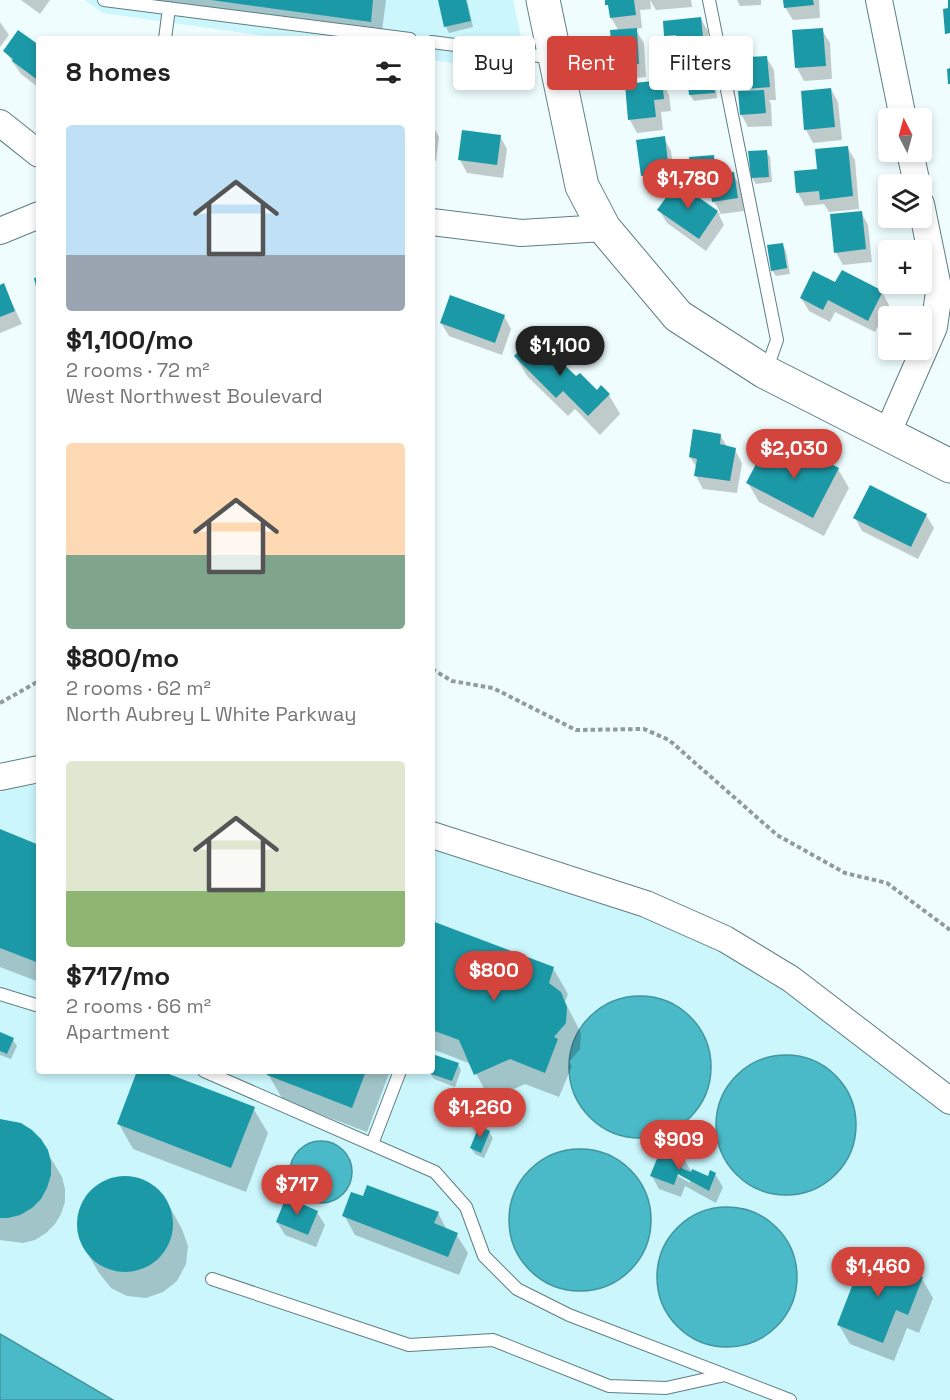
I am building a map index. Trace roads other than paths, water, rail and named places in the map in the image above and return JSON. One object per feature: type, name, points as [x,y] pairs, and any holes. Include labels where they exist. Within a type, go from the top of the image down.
[{"type":"main road","points":[[543,0],[550,36]]},
{"type":"main road","points":[[562,90],[582,186],[604,228],[678,316],[765,372],[950,466]]},
{"type":"street","points":[[879,0],[901,108]]},
{"type":"street","points":[[0,123],[36,152]]},
{"type":"street","points":[[0,231],[36,216]]},
{"type":"street","points":[[435,222],[521,233],[604,228]]},
{"type":"street","points":[[887,434],[934,327],[945,292],[928,228]]},
{"type":"street","points":[[0,777],[36,770]]},
{"type":"street","points":[[435,836],[646,904],[725,939],[791,979],[950,1101]]},
{"type":"lane","points":[[104,0],[387,36]]},
{"type":"lane","points":[[709,0],[777,340],[765,372]]},
{"type":"lane","points":[[165,36],[169,8]]},
{"type":"lane","points":[[435,42],[547,57]]},
{"type":"lane","points":[[0,994],[36,1005]]},
{"type":"lane","points":[[211,1074],[435,1172],[466,1207],[484,1257],[517,1290],[569,1316],[790,1400]]},
{"type":"lane","points":[[372,1144],[399,1074]]},
{"type":"lane","points":[[212,1278],[409,1345],[494,1340],[609,1386],[666,1388],[725,1375]]},
{"type":"water","points":[[640,996],[667,1002],[690,1017],[705,1040],[711,1067],[705,1094],[690,1117],[667,1132],[640,1138],[613,1132],[590,1117],[575,1094],[569,1067],[575,1040],[590,1017],[613,1002]]},
{"type":"water","points":[[786,1055],[813,1060],[836,1075],[851,1098],[856,1125],[851,1152],[836,1175],[813,1190],[786,1195],[759,1190],[736,1175],[721,1152],[716,1125],[721,1098],[736,1075],[759,1060]]},
{"type":"water","points":[[315,1141],[327,1141],[343,1150],[350,1160],[352,1172],[350,1184],[343,1194],[327,1203],[315,1203],[304,1198],[295,1189],[290,1178],[290,1166],[295,1155],[304,1146]]},
{"type":"water","points":[[580,1149],[607,1155],[630,1170],[645,1193],[651,1220],[645,1247],[630,1270],[607,1285],[580,1291],[553,1285],[530,1270],[515,1247],[509,1220],[515,1193],[530,1170],[553,1155]]},
{"type":"water","points":[[727,1207],[754,1213],[766,1219],[776,1228],[785,1238],[791,1250],[797,1277],[791,1304],[785,1316],[776,1326],[766,1335],[754,1341],[727,1347],[700,1341],[688,1335],[678,1326],[669,1316],[663,1304],[657,1277],[663,1250],[669,1238],[678,1228],[688,1219],[700,1213]]},
{"type":"water","points":[[0,1334],[113,1400],[0,1400]]}]
